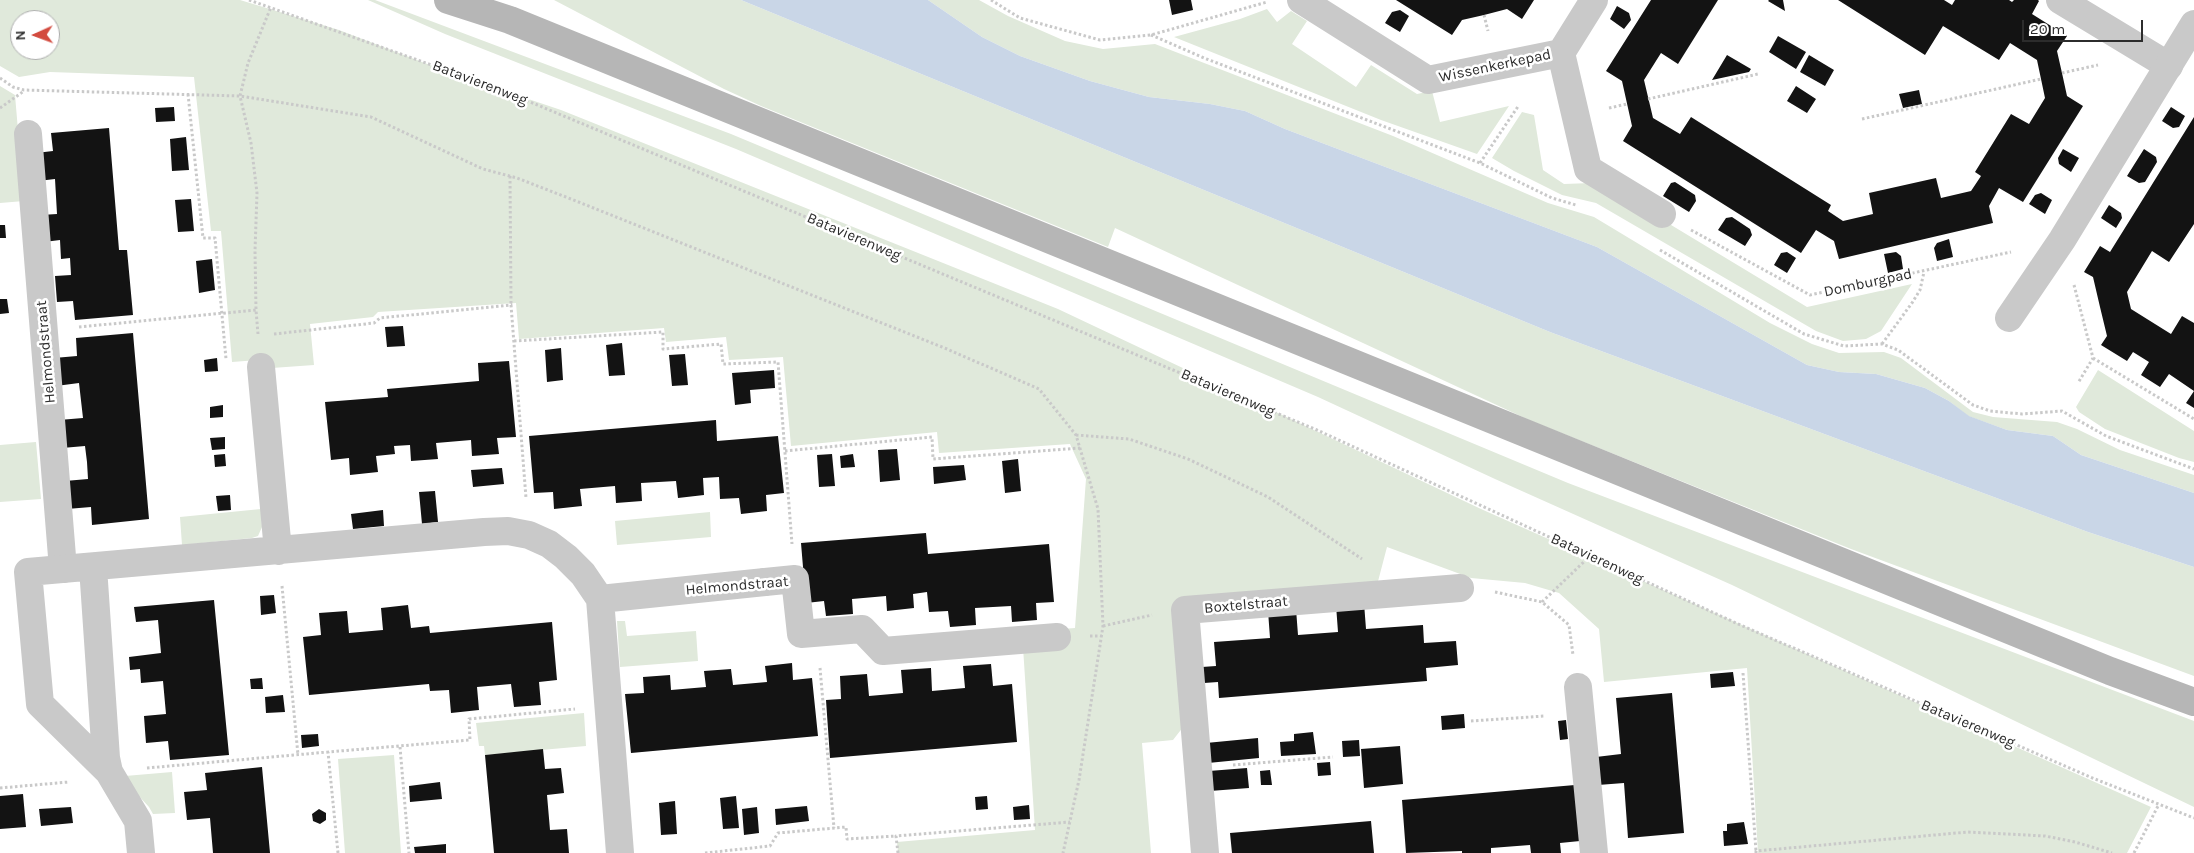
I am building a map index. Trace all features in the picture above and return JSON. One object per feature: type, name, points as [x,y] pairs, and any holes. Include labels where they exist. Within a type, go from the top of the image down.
[{"type":"main road","points":[[448,0],[510,20],[2110,671],[2194,702]]},
{"type":"main road","points":[[471,0],[510,20]]},
{"type":"street","name":"Wissenkerkepad","points":[[1301,0],[1428,80],[1561,53]]},
{"type":"street","name":"Wissenkerkepad","points":[[1594,0],[1561,53],[1588,169],[1662,214]]},
{"type":"street","points":[[2060,0],[2169,66]]},
{"type":"street","points":[[2009,318],[2062,240],[2194,24]]},
{"type":"street","name":"Helmondstraat","points":[[28,134],[63,569]]},
{"type":"street","points":[[261,367],[278,550]]},
{"type":"street","points":[[141,853],[138,821],[111,775],[40,704],[28,572],[508,531],[529,535],[549,544],[584,574],[600,599],[620,853]]},
{"type":"street","points":[[93,567],[111,775]]},
{"type":"street","name":"Helmondstraat","points":[[600,599],[795,579],[801,634],[862,629],[883,651],[1057,637]]},
{"type":"street","name":"Boxtelstraat","points":[[1205,853],[1185,610],[1460,588]]},
{"type":"street","points":[[1579,700],[1594,853]]},
{"type":"path","name":"Batavierenweg","points":[[249,0],[499,89],[1317,430],[1736,623],[2095,779],[2194,818]]},
{"type":"path","points":[[991,0],[1020,18],[1100,40],[1151,35],[1269,2]]},
{"type":"path","points":[[261,367],[256,310],[257,193],[251,143],[240,96],[248,63],[271,7]]},
{"type":"path","points":[[1151,35],[1204,58],[1480,163],[1552,198],[1578,206]]},
{"type":"path","points":[[1648,99],[1758,74]]},
{"type":"path","points":[[0,78],[13,87],[24,90],[240,96],[371,117],[483,169],[510,176],[947,349],[1039,389],[1076,435],[1098,509],[1103,626],[1079,780],[1063,853]]},
{"type":"path","points":[[1862,119],[2041,79]]},
{"type":"path","points":[[0,108],[24,90]]},
{"type":"path","points":[[188,94],[203,238],[215,238],[222,313]]},
{"type":"path","points":[[1480,163],[1519,105]]},
{"type":"path","points":[[510,176],[511,305],[529,535]]},
{"type":"path","name":"Domburgpad","points":[[1662,214],[1810,295],[1924,272],[2062,240]]},
{"type":"path","points":[[2062,240],[2094,358],[2194,419]]},
{"type":"path","points":[[1655,247],[1804,334],[1844,346],[1882,344],[1911,358],[1973,405],[1990,411],[2022,414],[2062,411],[2106,436],[2194,469]]},
{"type":"path","points":[[1882,344],[1920,290],[1924,272]]},
{"type":"path","points":[[259,336],[374,323],[380,318],[511,305]]},
{"type":"path","points":[[44,330],[256,310]]},
{"type":"path","points":[[514,341],[663,332],[663,349],[721,344],[723,364],[778,362],[795,579]]},
{"type":"path","points":[[2078,384],[2094,358]]},
{"type":"path","points":[[1076,435],[1129,439],[1188,459],[1268,497],[1376,569],[1393,592]]},
{"type":"path","points":[[785,451],[932,437],[933,459],[1080,448]]},
{"type":"path","points":[[278,550],[298,755]]},
{"type":"path","points":[[1542,602],[1590,556]]},
{"type":"path","points":[[1460,588],[1509,593],[1542,602],[1569,625],[1579,700],[1471,721]]},
{"type":"path","points":[[1103,626],[1140,617],[1185,610]]},
{"type":"path","points":[[817,632],[834,828]]},
{"type":"path","points":[[1743,673],[1756,852],[1968,832],[2045,836],[2075,842],[2112,853]]},
{"type":"path","points":[[0,788],[298,755],[470,740],[469,719],[609,706]]},
{"type":"path","points":[[400,746],[410,853]]},
{"type":"path","points":[[328,752],[338,853]]},
{"type":"path","points":[[1198,767],[1332,758]]},
{"type":"path","points":[[2134,853],[2159,804]]},
{"type":"path","points":[[705,853],[770,846],[778,833],[834,828],[846,827],[847,839],[1070,822]]},
{"type":"path","points":[[896,836],[898,853]]},
{"type":"shaded area","points":[[0,0],[240,0],[339,30],[448,72],[561,110],[1058,309],[1481,509],[2151,807],[2127,853],[1758,853],[1747,668],[1604,682],[1599,629],[1559,593],[1525,583],[1471,578],[1387,547],[1376,589],[1176,602],[1187,722],[1173,740],[1142,743],[1151,853],[898,853],[897,842],[1035,830],[1022,632],[1075,628],[1086,479],[1070,444],[939,453],[937,432],[791,446],[783,357],[729,360],[726,337],[666,342],[664,328],[519,339],[516,303],[378,312],[373,317],[310,324],[314,365],[272,368],[271,359],[232,362],[221,231],[211,231],[194,77],[50,72],[19,77],[0,66]]},
{"type":"shaded area","points":[[368,0],[375,0],[731,134],[1568,483],[2194,721],[2194,807],[1732,585],[1318,397],[736,149],[445,34]]},
{"type":"shaded area","points":[[554,0],[741,0],[1550,332],[2088,532],[2194,567],[2194,676],[1851,549],[1529,420],[1115,228],[1108,247],[761,106],[724,89]]},
{"type":"shaded area","points":[[928,0],[979,0],[1008,16],[1065,41],[1103,49],[1155,44],[1393,136],[1548,203],[1594,217],[1770,323],[1812,344],[1839,353],[1884,352],[1901,358],[1973,412],[1993,417],[2057,422],[2077,429],[2120,450],[2194,475],[2194,493],[2081,455],[2053,436],[2007,430],[1968,416],[1949,401],[1925,388],[1876,374],[1839,372],[1807,365],[1597,247],[1285,129],[1245,111],[1210,104],[1149,97],[1090,81],[1020,56],[982,37]]},
{"type":"shaded area","points":[[1267,9],[1277,22],[1291,11],[1307,21],[1292,44],[1356,87],[1371,65],[1417,94],[1432,91],[1440,122],[1509,106],[1477,154],[1381,120],[1174,37],[1240,19]]},
{"type":"shaded area","points":[[0,86],[15,95],[24,201],[0,203]]},
{"type":"shaded area","points":[[1522,112],[1534,115],[1543,170],[1564,184],[1591,183],[1628,199],[1807,307],[1912,284],[1881,331],[1866,339],[1843,341],[1816,331],[1596,203],[1562,195],[1492,158]]},
{"type":"shaded area","points":[[2098,370],[2194,431],[2194,462],[2105,429],[2079,412],[2076,407]]},
{"type":"shaded area","points":[[36,442],[41,499],[0,502],[0,445]]},
{"type":"shaded area","points":[[261,509],[262,527],[258,536],[182,545],[180,517]]},
{"type":"shaded area","points":[[710,512],[711,537],[617,545],[615,521]]},
{"type":"shaded area","points":[[617,621],[625,621],[627,636],[696,631],[698,661],[620,667]]},
{"type":"shaded area","points":[[584,713],[586,746],[485,755],[484,746],[479,746],[476,723]]},
{"type":"shaded area","points":[[394,755],[401,853],[345,853],[338,759]]},
{"type":"shaded area","points":[[172,772],[175,813],[153,814],[125,776]]},
{"type":"water","points":[[741,0],[928,0],[982,37],[1020,56],[1090,81],[1149,97],[1210,104],[1245,111],[1285,129],[1597,247],[1807,365],[1839,372],[1876,374],[1925,388],[1949,401],[1969,416],[2007,430],[2053,436],[2081,455],[2194,493],[2194,567],[2088,532],[1550,332]]},
{"type":"building","points":[[1169,0],[1191,0],[1193,10],[1172,15]]},
{"type":"building","points":[[1396,0],[1534,0],[1522,19],[1507,9],[1462,20],[1452,35]]},
{"type":"building","points":[[1651,0],[1718,0],[1678,64],[1661,53],[1644,80],[1653,118],[1680,134],[1691,117],[1831,205],[1828,211],[1843,221],[1873,214],[1869,193],[1936,178],[1941,198],[1971,191],[1981,176],[1975,172],[2011,114],[2029,124],[2045,98],[2037,60],[2010,43],[1999,60],[1943,26],[1925,55],[1838,0],[1944,0],[1952,5],[1955,0],[2009,0],[2012,2],[2014,0],[2038,0],[2032,14],[2067,36],[2057,51],[2067,96],[2083,106],[2023,202],[1999,188],[1989,206],[1993,223],[1839,259],[1834,241],[1816,230],[1801,253],[1623,141],[1632,126],[1622,81],[1606,71]]},
{"type":"building","points":[[1783,0],[1785,11],[1768,1]]},
{"type":"building","points":[[1617,6],[1629,13],[1631,20],[1624,29],[1610,19]]},
{"type":"building","points":[[1400,10],[1409,16],[1400,32],[1385,23],[1392,12]]},
{"type":"building","points":[[1778,36],[1806,52],[1796,69],[1769,52]]},
{"type":"building","points":[[1727,55],[1751,69],[1749,72],[1712,80]]},
{"type":"building","points":[[1809,55],[1834,70],[1825,86],[1800,72]]},
{"type":"building","points":[[1796,86],[1816,99],[1807,113],[1787,101]]},
{"type":"building","points":[[1919,90],[1922,104],[1903,108],[1899,94]]},
{"type":"building","points":[[174,107],[175,121],[156,122],[155,108]]},
{"type":"building","points":[[2171,107],[2185,116],[2179,127],[2173,128],[2162,121]]},
{"type":"building","points":[[2194,117],[2194,224],[2169,262],[2152,251],[2127,292],[2131,309],[2171,334],[2182,316],[2194,323],[2194,391],[2169,374],[2160,387],[2141,375],[2149,362],[2133,352],[2127,361],[2101,345],[2107,336],[2093,277],[2084,272],[2100,246],[2110,252]]},
{"type":"building","points":[[109,128],[119,250],[127,250],[133,315],[75,320],[73,301],[57,302],[55,276],[71,275],[70,258],[61,259],[60,240],[44,242],[41,215],[57,214],[55,179],[38,181],[36,153],[53,151],[51,133]]},
{"type":"building","points":[[186,137],[189,170],[172,171],[170,139]]},
{"type":"building","points":[[2063,149],[2079,158],[2071,172],[2059,164],[2058,158]]},
{"type":"building","points":[[2144,149],[2156,157],[2157,162],[2145,182],[2139,183],[2127,176]]},
{"type":"building","points":[[1675,182],[1695,195],[1696,201],[1689,212],[1663,196],[1671,183]]},
{"type":"building","points":[[2041,193],[2052,200],[2045,214],[2029,204],[2035,195]]},
{"type":"building","points":[[191,199],[194,231],[178,232],[175,200]]},
{"type":"building","points":[[2109,205],[2121,213],[2122,218],[2116,228],[2101,218]]},
{"type":"building","points":[[1732,217],[1750,229],[1752,235],[1745,246],[1718,230],[1726,218]]},
{"type":"building","points":[[0,225],[5,225],[6,238],[0,238]]},
{"type":"building","points":[[1949,239],[1953,257],[1937,261],[1934,248],[1937,243]]},
{"type":"building","points":[[1787,252],[1796,258],[1787,273],[1774,265],[1781,253]]},
{"type":"building","points":[[1896,252],[1901,256],[1903,269],[1888,273],[1884,254]]},
{"type":"building","points":[[212,259],[215,290],[199,293],[196,261]]},
{"type":"building","points":[[0,299],[7,299],[9,313],[0,314]]},
{"type":"building","points":[[403,326],[405,346],[387,347],[385,327]]},
{"type":"building","points":[[133,333],[149,519],[92,525],[91,507],[67,509],[65,481],[88,479],[87,462],[85,446],[62,448],[59,420],[83,418],[79,383],[56,386],[54,358],[77,356],[76,338]]},
{"type":"building","points":[[622,343],[625,375],[609,376],[606,345]]},
{"type":"building","points":[[561,348],[563,380],[547,382],[545,350]]},
{"type":"building","points":[[685,354],[688,385],[672,386],[669,355]]},
{"type":"building","points":[[217,358],[218,371],[205,372],[204,360]]},
{"type":"building","points":[[509,361],[516,437],[497,438],[499,454],[472,456],[471,440],[436,443],[438,459],[411,461],[410,445],[394,446],[395,454],[376,456],[378,472],[350,475],[349,458],[331,460],[325,402],[388,397],[387,389],[479,381],[478,363]]},
{"type":"building","points":[[774,370],[775,388],[750,390],[751,403],[735,405],[732,373]]},
{"type":"building","points":[[2194,391],[2194,408],[2186,403]]},
{"type":"building","points":[[223,405],[223,417],[210,418],[210,407]]},
{"type":"building","points":[[716,420],[717,441],[778,436],[784,493],[766,495],[767,511],[741,514],[739,498],[720,499],[719,477],[703,478],[704,495],[678,498],[676,481],[641,483],[642,501],[616,503],[615,486],[580,489],[582,506],[554,509],[553,492],[534,493],[529,436]]},
{"type":"building","points":[[225,437],[225,449],[212,450],[210,438]]},
{"type":"building","points":[[897,449],[900,480],[880,482],[878,450]]},
{"type":"building","points":[[225,454],[226,466],[215,467],[214,455]]},
{"type":"building","points":[[832,454],[835,486],[819,487],[817,455]]},
{"type":"building","points":[[853,454],[855,467],[841,468],[840,456]]},
{"type":"building","points":[[1018,459],[1021,491],[1005,493],[1002,461]]},
{"type":"building","points":[[964,465],[966,480],[934,484],[933,467]]},
{"type":"building","points":[[502,468],[504,484],[473,487],[471,470]]},
{"type":"building","points":[[435,491],[438,522],[422,524],[419,492]]},
{"type":"building","points":[[230,495],[231,510],[218,511],[216,496]]},
{"type":"building","points":[[383,510],[384,526],[353,529],[351,514]]},
{"type":"building","points":[[926,533],[928,554],[1049,544],[1054,602],[1036,603],[1037,620],[1012,622],[1011,606],[975,608],[976,625],[950,627],[948,611],[929,612],[927,592],[913,594],[914,608],[887,611],[886,596],[852,599],[853,614],[826,616],[824,601],[806,603],[801,543]]},
{"type":"building","points":[[274,595],[276,613],[261,615],[260,596]]},
{"type":"building","points":[[214,600],[229,755],[170,760],[168,741],[146,743],[144,716],[166,714],[163,681],[141,683],[140,669],[130,670],[129,657],[161,653],[158,620],[136,622],[134,607]]},
{"type":"building","points":[[1364,603],[1366,629],[1423,625],[1424,643],[1456,641],[1458,665],[1426,668],[1427,681],[1219,698],[1218,682],[1204,683],[1202,667],[1216,666],[1214,642],[1270,638],[1268,611],[1296,609],[1298,635],[1338,632],[1336,605]]},
{"type":"building","points":[[408,605],[411,628],[429,626],[430,633],[552,622],[557,680],[539,682],[541,705],[514,707],[511,684],[477,687],[479,710],[451,713],[449,690],[430,691],[429,684],[309,695],[303,637],[321,635],[319,613],[347,611],[349,633],[383,630],[381,608]]},
{"type":"building","points":[[792,663],[793,680],[812,678],[818,736],[631,753],[625,694],[644,693],[643,677],[670,675],[671,690],[706,687],[704,671],[731,669],[733,685],[767,682],[765,666]]},
{"type":"building","points":[[991,664],[993,686],[1012,684],[1017,742],[830,758],[826,700],[841,699],[840,676],[867,674],[869,696],[903,693],[901,670],[931,668],[932,691],[965,688],[963,666]]},
{"type":"building","points":[[1733,672],[1735,686],[1711,688],[1710,674]]},
{"type":"building","points":[[262,678],[263,689],[251,689],[250,679]]},
{"type":"building","points":[[1672,693],[1684,833],[1628,838],[1624,783],[1598,785],[1596,757],[1621,754],[1616,698]]},
{"type":"building","points":[[283,695],[285,712],[266,713],[265,697]]},
{"type":"building","points":[[1464,714],[1465,728],[1442,730],[1441,716]]},
{"type":"building","points":[[1566,720],[1568,739],[1560,740],[1558,721]]},
{"type":"building","points":[[1313,732],[1316,754],[1281,756],[1280,742],[1294,741],[1294,734]]},
{"type":"building","points":[[318,734],[319,746],[302,748],[301,735]]},
{"type":"building","points":[[1258,738],[1259,758],[1208,763],[1206,743]]},
{"type":"building","points":[[1359,740],[1360,756],[1343,757],[1342,741]]},
{"type":"building","points":[[1400,746],[1403,784],[1364,788],[1361,749]]},
{"type":"building","points":[[543,749],[545,769],[561,768],[564,793],[547,795],[550,830],[567,829],[569,853],[494,853],[485,755]]},
{"type":"building","points":[[1330,762],[1331,775],[1318,776],[1317,763]]},
{"type":"building","points":[[262,767],[270,853],[213,853],[210,818],[187,820],[184,792],[207,790],[205,773]]},
{"type":"building","points":[[1247,768],[1249,788],[1210,791],[1209,771]]},
{"type":"building","points":[[1270,770],[1272,785],[1261,785],[1260,771]]},
{"type":"building","points":[[440,782],[442,799],[410,802],[409,786]]},
{"type":"building","points":[[1575,785],[1580,841],[1560,843],[1561,853],[1531,853],[1530,845],[1491,848],[1491,853],[1462,853],[1462,851],[1406,853],[1402,800]]},
{"type":"building","points":[[23,794],[26,827],[0,829],[0,796]]},
{"type":"building","points":[[736,796],[739,828],[723,829],[720,798]]},
{"type":"building","points":[[987,796],[988,809],[976,810],[975,797]]},
{"type":"building","points":[[675,801],[677,834],[661,835],[659,803]]},
{"type":"building","points":[[1029,805],[1030,819],[1014,820],[1013,807]]},
{"type":"building","points":[[807,806],[809,821],[776,825],[775,809]]},
{"type":"building","points":[[71,807],[73,823],[41,826],[39,809]]},
{"type":"building","points":[[757,807],[759,833],[744,835],[742,809]]},
{"type":"building","points":[[319,809],[326,813],[326,820],[320,824],[313,821],[312,814]]},
{"type":"building","points":[[1371,821],[1374,853],[1232,853],[1230,833]]},
{"type":"building","points":[[1744,822],[1748,844],[1724,846],[1723,831],[1727,831],[1727,824]]},
{"type":"building","points":[[446,844],[446,853],[415,853],[414,847]]}]
